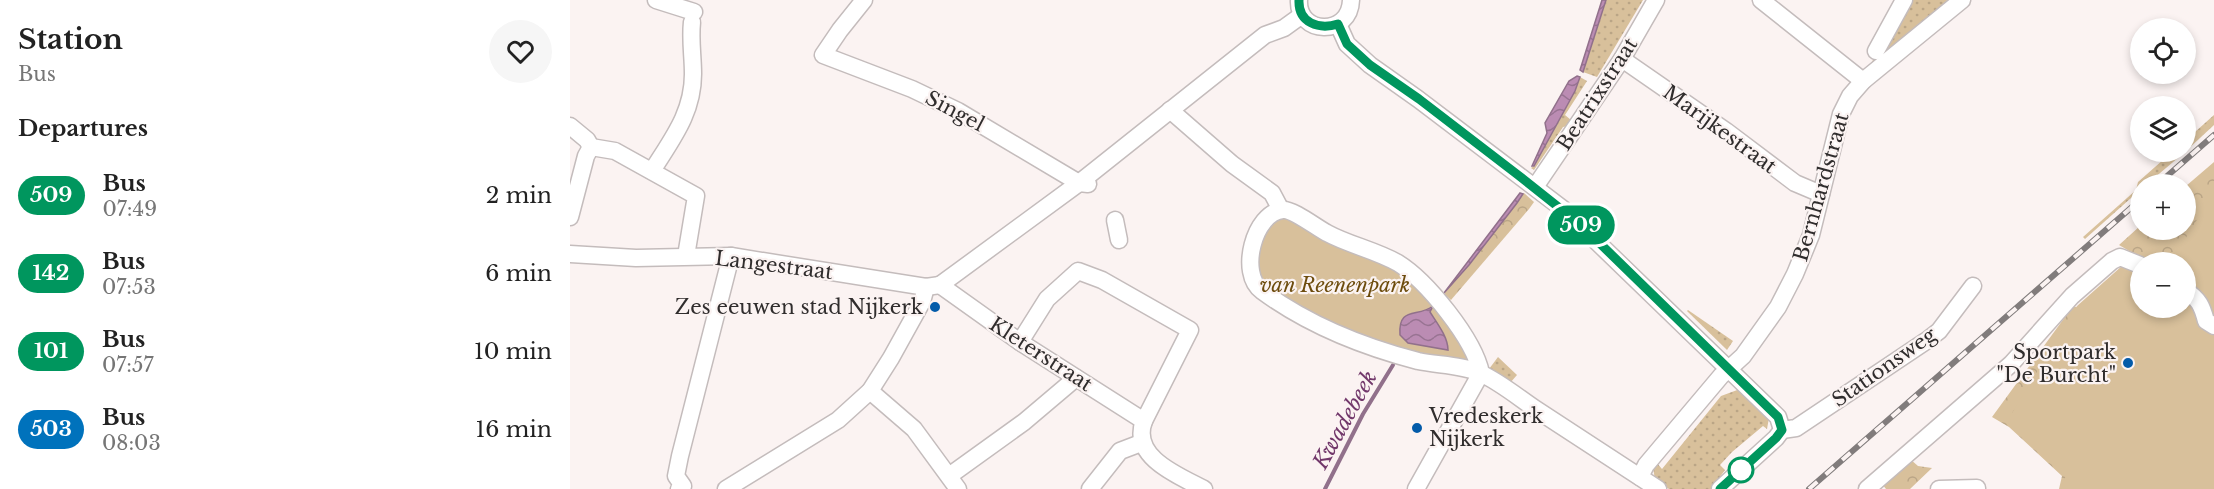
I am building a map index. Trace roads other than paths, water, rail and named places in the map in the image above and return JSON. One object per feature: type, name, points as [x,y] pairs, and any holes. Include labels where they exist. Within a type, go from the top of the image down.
[{"type":"street","points":[[652,171],[686,116],[693,75],[690,38],[693,17],[656,0]]},
{"type":"street","name":"Singel","points":[[864,0],[823,55],[912,89],[958,111],[1086,184]]},
{"type":"street","points":[[726,489],[838,420],[870,392],[933,286],[1086,184],[1172,116],[1264,35],[1284,28],[1301,8],[1317,26],[1328,27],[1338,24],[1349,12],[1351,0]]},
{"type":"street","name":"Beatrixstraat","points":[[1535,187],[1622,59],[1656,0]]},
{"type":"street","points":[[1761,0],[1863,81]]},
{"type":"street","points":[[1876,51],[1904,0]]},
{"type":"street","name":"Bernhardstraat","points":[[1640,477],[1646,465],[1755,340],[1788,288],[1811,235],[1841,114],[1850,96],[1863,81],[1962,0]]},
{"type":"street","points":[[1338,24],[1347,44],[1370,65],[1535,187],[1588,232],[1778,417],[1782,430],[1776,438],[1720,489]]},
{"type":"street","name":"Marijkestraat","points":[[1622,59],[1726,131],[1795,183],[1821,194]]},
{"type":"street","points":[[1172,116],[1231,168],[1272,193],[1281,210]]},
{"type":"street","points":[[570,126],[587,140],[591,147]]},
{"type":"street","points":[[591,147],[615,151],[696,196],[686,256]]},
{"type":"street","points":[[570,217],[586,156],[591,147]]},
{"type":"street","points":[[1416,489],[1481,373],[1474,352],[1453,319],[1406,269],[1386,258],[1330,235],[1289,211],[1281,210],[1266,219],[1250,251],[1250,273],[1259,289],[1301,316],[1386,352],[1481,373],[1658,489]]},
{"type":"street","points":[[1115,220],[1119,240]]},
{"type":"street","name":"Langestraat","points":[[570,254],[618,258],[731,256],[933,286]]},
{"type":"street","points":[[678,489],[683,486],[676,476],[680,456],[731,256]]},
{"type":"street","points":[[1867,489],[2011,364],[2072,296],[2112,261],[2120,257],[2130,261]]},
{"type":"street","points":[[1020,342],[1047,299],[1078,271],[1102,280],[1190,330],[1140,433],[1141,443],[1154,459],[1204,489]]},
{"type":"street","name":"Kleterstraat","points":[[933,286],[1144,421]]},
{"type":"street","name":"Stationsweg","points":[[1782,430],[1796,428],[1926,341],[1938,331],[1973,286]]},
{"type":"street","points":[[2196,297],[2203,308],[2206,321],[2214,326]]},
{"type":"street","points":[[870,392],[914,429],[954,483],[1076,378]]},
{"type":"street","points":[[1090,489],[1120,451],[1141,443]]},
{"type":"street","points":[[1939,489],[1978,489]]},
{"type":"water","points":[[1602,0],[1606,0],[1583,72],[1580,70]]},
{"type":"water","points":[[1577,76],[1580,77],[1575,91],[1532,166],[1547,133],[1545,123],[1569,81]]},
{"type":"water","points":[[1520,193],[1523,194],[1517,203],[1444,293]]},
{"type":"water","points":[[1433,306],[1430,312],[1444,335],[1448,350],[1408,343],[1400,335],[1400,326],[1405,316]]},
{"type":"waterway","name":"Kwadebeek","points":[[1325,489],[1363,414],[1393,365]]},
{"type":"railway","points":[[2169,174],[2214,135]]},
{"type":"railway","points":[[1809,489],[2130,209]]},
{"type":"place","name":"Zes eeuwen stad Nijkerk","points":[[935,307]]},
{"type":"place","name":"Sportpark \"De Burcht\"","points":[[2128,363]]},
{"type":"place","name":"Vredeskerk Nijkerk","points":[[1417,428]]},
{"type":"park label","name":"van Reenenpark","points":[[1335,285]]}]
